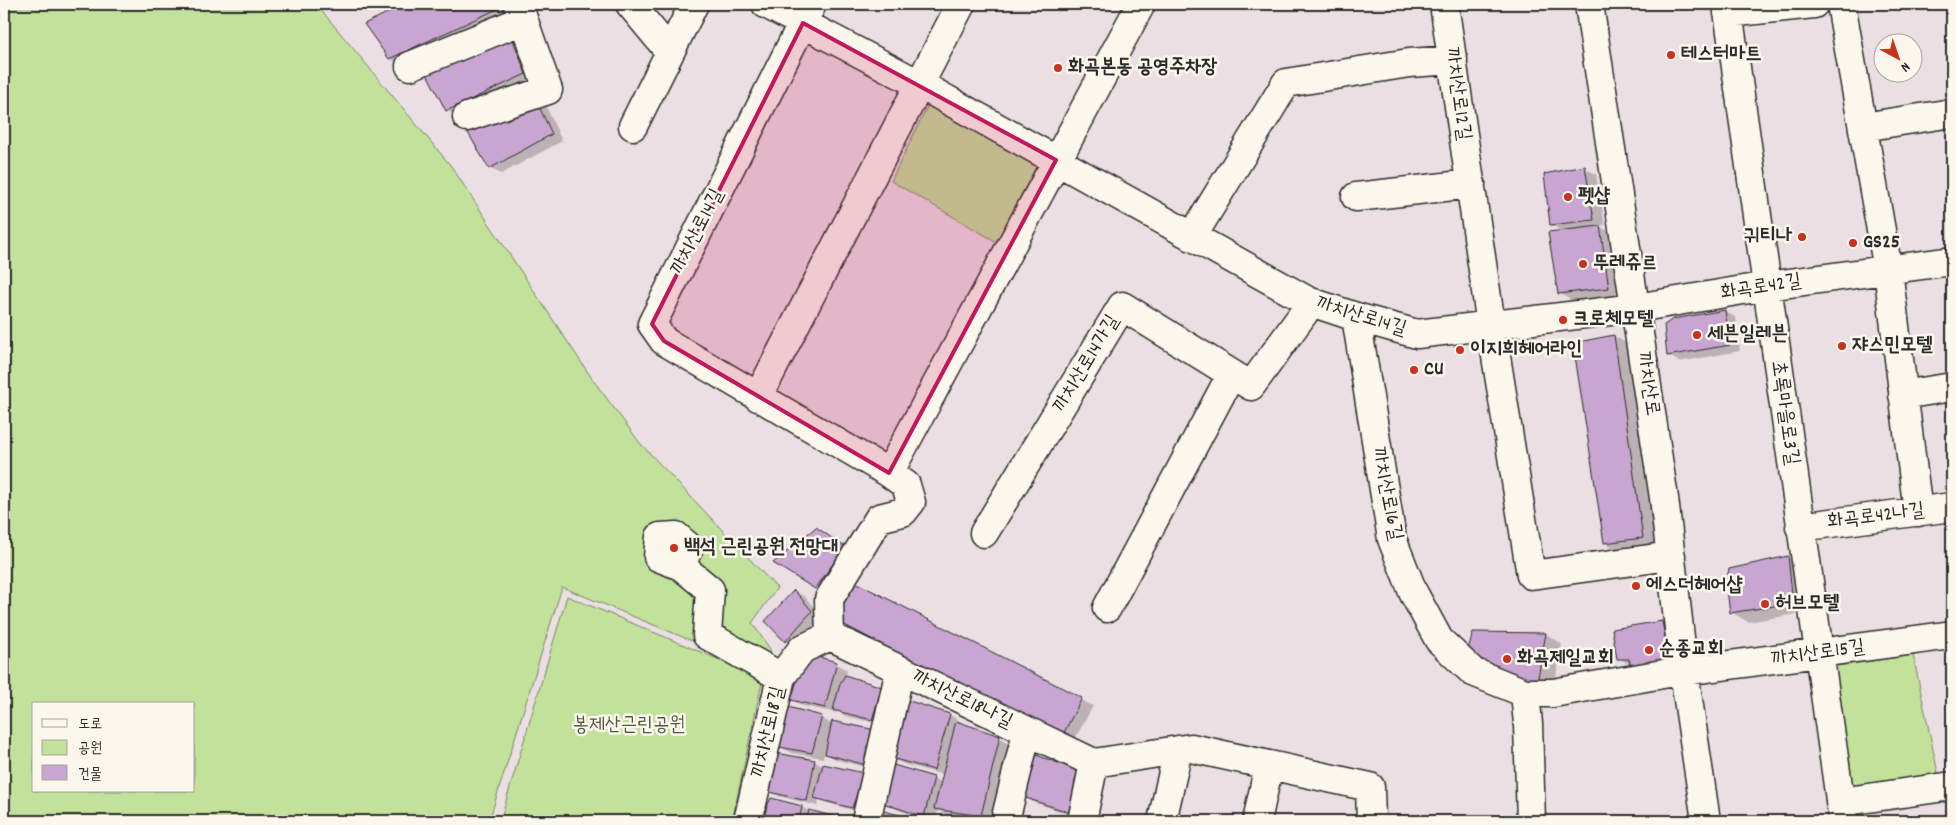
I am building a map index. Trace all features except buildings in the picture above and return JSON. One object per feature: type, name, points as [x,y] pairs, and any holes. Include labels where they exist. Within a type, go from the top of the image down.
[{"type":"street","points":[[630,4],[669,52]]},
{"type":"street","points":[[633,126],[694,4]]},
{"type":"street","name":"까치산로14길","points":[[766,4],[808,13],[919,84],[1308,301],[1356,318],[1416,334],[1636,308]]},
{"type":"street","points":[[758,397],[961,4]]},
{"type":"street","points":[[889,472],[1141,4]]},
{"type":"street","name":"까치산로12길","points":[[1444,4],[1491,325]]},
{"type":"street","name":"까치산로","points":[[1589,4],[1664,498],[1684,672],[1706,821]]},
{"type":"street","points":[[1727,9],[1814,4]]},
{"type":"street","points":[[1841,4],[1888,270],[1918,512]]},
{"type":"street","name":"초록마을로3길","points":[[1727,9],[1842,812]]},
{"type":"street","points":[[410,66],[521,12],[548,90],[467,117]]},
{"type":"street","name":"까치산로14길","points":[[808,13],[652,324],[664,341],[889,472],[906,486],[911,502],[903,512],[878,518],[828,599],[830,636]]},
{"type":"street","points":[[1192,236],[1286,83],[1409,63],[1452,60]]},
{"type":"street","points":[[1863,127],[1952,113]]},
{"type":"street","points":[[1356,196],[1471,184]]},
{"type":"street","name":"화곡로42길","points":[[1636,308],[1767,286],[1952,261]]},
{"type":"street","name":"까치산로14가길","points":[[984,533],[1122,306],[1251,386],[1304,313],[1308,301]]},
{"type":"street","name":"까치산로16길","points":[[1356,318],[1392,539],[1413,592],[1439,640],[1473,672],[1525,693],[1553,693],[1684,672]]},
{"type":"street","points":[[1491,325],[1531,575],[1671,556]]},
{"type":"street","points":[[1107,608],[1231,375]]},
{"type":"street","points":[[1904,395],[1952,387]]},
{"type":"street","name":"화곡로42나길","points":[[1800,527],[1952,507]]},
{"type":"street","points":[[681,566],[710,590],[707,635],[781,678]]},
{"type":"street","name":"까치산로15길","points":[[1684,672],[1952,635]]},
{"type":"street","name":"까치산로18나길","points":[[830,636],[1094,763]]},
{"type":"street","name":"까치산로18길","points":[[748,821],[781,678],[802,649],[830,636]]},
{"type":"street","points":[[866,821],[900,670]]},
{"type":"street","points":[[1525,693],[1528,724],[1531,821]]},
{"type":"street","points":[[1005,821],[1027,731]]},
{"type":"street","points":[[1082,821],[1094,763],[1190,748],[1370,787],[1371,821]]},
{"type":"street","points":[[1162,821],[1178,750]]},
{"type":"street","points":[[1257,821],[1268,765]]},
{"type":"street","points":[[1842,812],[1952,786]]},
{"type":"highlighted area","points":[[803,23],[1056,160],[889,473],[664,341],[652,324]]},
{"type":"green space","points":[[4,4],[316,4],[451,166],[593,380],[640,443],[777,588],[752,623],[770,649],[771,659],[760,669],[562,587],[489,821],[4,821]]},
{"type":"green space","points":[[928,105],[1037,165],[997,242],[891,181]]},
{"type":"green space","name":"봉제산근린공원","points":[[567,596],[763,678],[732,821],[500,821]]},
{"type":"green space","points":[[1913,655],[1938,773],[1849,788],[1831,667]]},
{"type":"place","name":"테스터마트","points":[[1671,55]]},
{"type":"place","name":"화곡본동 공영주차장","points":[[1058,68]]},
{"type":"place","name":"펫샵","points":[[1568,197]]},
{"type":"place","name":"귀티나","points":[[1802,237]]},
{"type":"place","name":"GS25","points":[[1853,243]]},
{"type":"place","name":"뚜레쥬르","points":[[1583,264]]},
{"type":"place","name":"크로체모텔","points":[[1563,320]]},
{"type":"place","name":"세븐일레븐","points":[[1697,335]]},
{"type":"place","name":"쟈스민모텔","points":[[1842,346]]},
{"type":"place","name":"이지희헤어라인","points":[[1460,350]]},
{"type":"place","name":"CU","points":[[1414,370]]},
{"type":"place","name":"백석 근린공원 전망대","points":[[674,548]]},
{"type":"place","name":"에스더헤어샵","points":[[1636,586]]},
{"type":"place","name":"허브모텔","points":[[1765,604]]},
{"type":"place","name":"순종교회","points":[[1649,650]]},
{"type":"place","name":"화곡제일교회","points":[[1507,659]]}]
